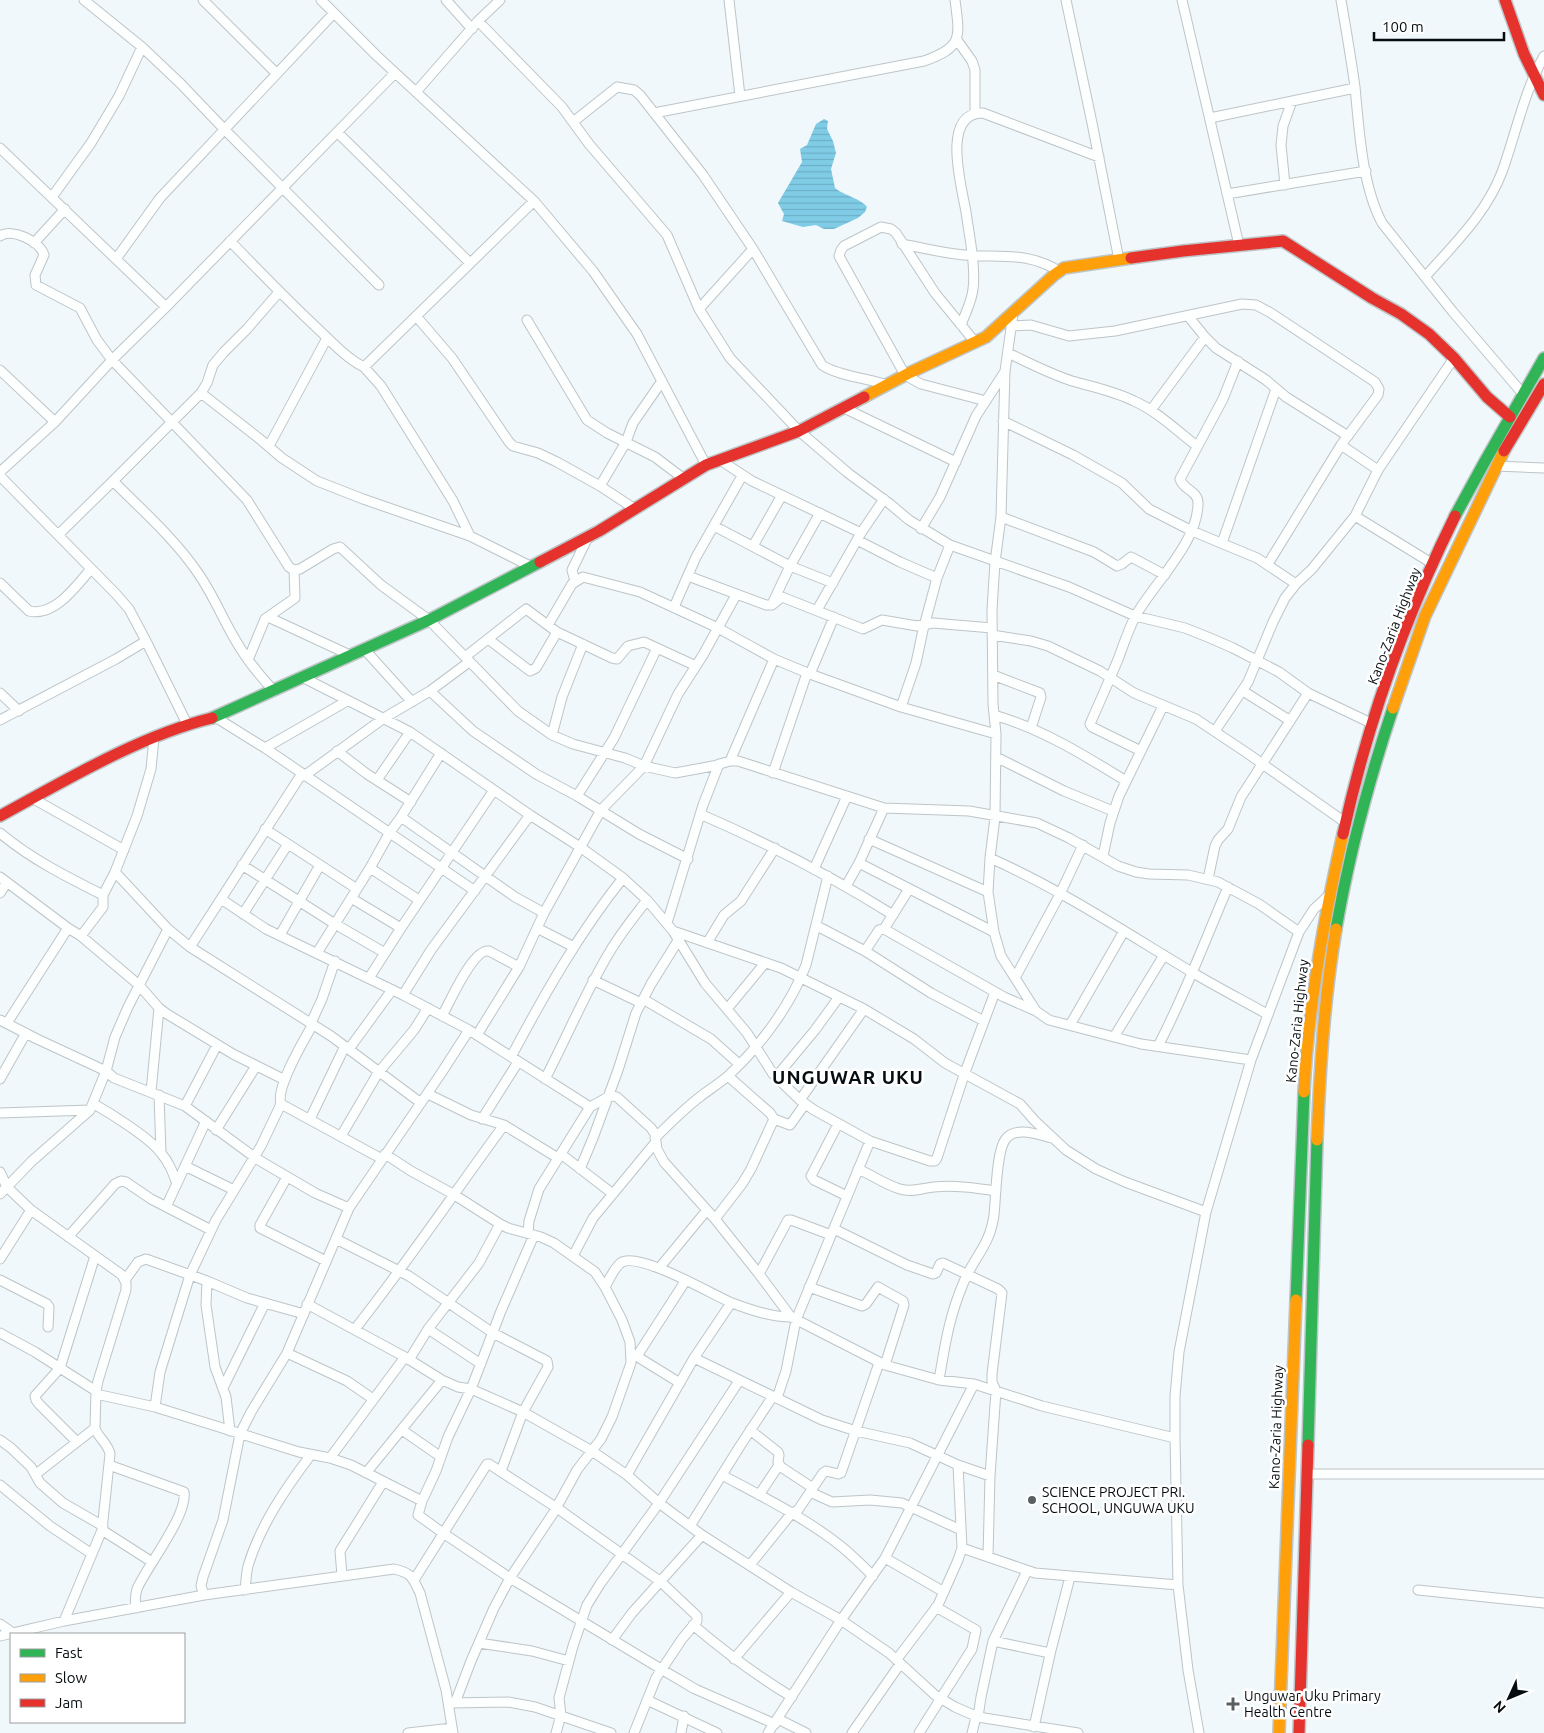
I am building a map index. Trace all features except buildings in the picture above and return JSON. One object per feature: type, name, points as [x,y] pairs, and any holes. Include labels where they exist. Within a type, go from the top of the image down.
[{"type":"main road","points":[[1505,0],[1514,31],[1544,95]]},
{"type":"main road","points":[[0,816],[111,757],[187,724],[215,717],[429,620],[588,537],[706,465],[799,431],[905,375],[986,337],[1012,320],[1064,268],[1239,245],[1283,242],[1412,321],[1429,334],[1454,358],[1487,397],[1510,417]]},
{"type":"main road","name":"Kano-Zaria Highway","points":[[1279,1733],[1305,1074],[1312,1007],[1330,895],[1362,757],[1396,658],[1433,564],[1469,490],[1544,358]]},
{"type":"main road","name":"Kano-Zaria Highway","points":[[1299,1733],[1321,1048],[1331,959],[1340,907],[1362,807],[1407,664],[1425,616],[1496,466],[1544,384]]},
{"type":"street","points":[[84,0],[142,47],[181,84],[379,285]]},
{"type":"street","points":[[203,0],[276,73]]},
{"type":"street","points":[[321,0],[416,92],[534,201],[593,271],[637,334],[706,465]]},
{"type":"street","points":[[446,0],[472,29]]},
{"type":"street","points":[[416,92],[478,21],[500,0]]},
{"type":"street","points":[[729,0],[740,96]]},
{"type":"street","points":[[654,113],[924,61],[942,54],[951,48],[957,40],[958,23],[955,0]]},
{"type":"street","points":[[1066,0],[1119,260]]},
{"type":"street","points":[[1182,0],[1239,245]]},
{"type":"street","points":[[1341,0],[1355,88],[1358,131],[1370,194],[1382,223],[1523,394]]},
{"type":"street","points":[[116,259],[160,198],[334,13]]},
{"type":"street","points":[[478,21],[545,89],[667,235],[699,310],[730,358],[799,431],[824,454],[884,498],[921,529],[950,545],[1069,587],[1135,616],[1185,628],[1234,648],[1279,672],[1308,692],[1373,724]]},
{"type":"street","points":[[957,40],[972,61],[975,70],[975,113]]},
{"type":"street","points":[[52,197],[91,143],[119,96],[142,47]]},
{"type":"street","points":[[1425,277],[1472,225],[1481,212],[1501,173],[1533,75],[1544,56]]},
{"type":"street","points":[[0,472],[55,422],[112,360],[395,72]]},
{"type":"street","points":[[573,122],[617,87],[634,90],[640,95],[703,176],[753,249],[822,365],[829,370],[888,384]]},
{"type":"street","points":[[1210,118],[1355,88]]},
{"type":"street","points":[[1285,184],[1281,145],[1283,126],[1292,101]]},
{"type":"street","points":[[961,325],[973,288],[972,255],[959,178],[957,144],[963,122],[975,113],[983,113],[1099,157]]},
{"type":"street","points":[[337,132],[470,263]]},
{"type":"street","points":[[0,148],[166,307]]},
{"type":"street","points":[[1227,194],[1366,171]]},
{"type":"street","points":[[364,367],[534,201]]},
{"type":"street","points":[[34,243],[65,209]]},
{"type":"street","points":[[975,342],[935,293],[896,233],[891,229],[881,227],[844,246],[841,250],[839,256],[905,375],[921,384],[986,401]]},
{"type":"street","points":[[0,236],[11,233],[34,243],[42,251],[44,255],[35,275],[36,284],[80,308],[97,340],[112,360],[247,500],[289,567],[294,570],[300,569],[333,549],[340,547],[381,585],[429,620],[518,711],[552,735],[573,744],[606,752],[644,766],[675,773],[730,761],[738,762],[884,808],[969,811],[1037,823],[1083,845],[1118,866],[1149,874],[1188,875],[1208,879],[1228,887],[1259,904],[1299,932]]},
{"type":"street","points":[[230,241],[279,292],[354,362],[364,367],[381,386],[453,501],[470,536]]},
{"type":"street","points":[[902,244],[950,254],[1020,257],[1045,263],[1059,271]]},
{"type":"street","points":[[699,310],[753,249]]},
{"type":"street","points":[[59,534],[200,393],[207,383],[213,365],[248,329],[279,292]]},
{"type":"street","points":[[1036,1011],[1002,956],[994,932],[988,892],[995,817],[996,757],[992,631],[995,562],[1001,517],[1005,371],[1012,320],[1070,336],[1115,331],[1242,304],[1256,305],[1271,312],[1375,382],[1379,389],[1378,394],[1342,445],[1268,564]]},
{"type":"street","points":[[416,316],[452,358],[513,446],[538,453],[557,462],[600,486],[635,509]]},
{"type":"street","points":[[1188,316],[1216,348],[1348,436]]},
{"type":"street","points":[[527,320],[587,420],[592,425],[655,457],[684,479]]},
{"type":"street","points":[[1151,410],[1205,337]]},
{"type":"street","points":[[269,446],[327,338]]},
{"type":"street","points":[[1008,353],[1055,374],[1136,401],[1151,410],[1197,446]]},
{"type":"street","points":[[1215,731],[1243,691],[1281,606],[1296,584],[1312,569],[1355,516],[1378,470],[1454,358]]},
{"type":"street","points":[[1140,751],[1090,726],[1135,616],[1149,594],[1177,558],[1192,531],[1198,504],[1197,497],[1194,492],[1182,485],[1180,479],[1223,399],[1238,361]]},
{"type":"street","points":[[0,370],[55,422]]},
{"type":"street","points":[[921,529],[940,497],[976,416],[1005,371]]},
{"type":"street","points":[[600,486],[626,442],[633,423],[662,381]]},
{"type":"street","points":[[1222,543],[1276,389]]},
{"type":"street","points":[[200,393],[293,466],[317,481],[470,536],[530,566]]},
{"type":"street","points":[[844,408],[956,462]]},
{"type":"street","points":[[1003,421],[1073,455],[1122,483],[1149,508],[1192,531],[1268,564],[1296,584]]},
{"type":"street","points":[[1342,445],[1378,470]]},
{"type":"street","points":[[720,460],[742,476],[820,513],[900,562],[937,578]]},
{"type":"street","points":[[1496,466],[1544,468]]},
{"type":"street","points":[[0,476],[59,534],[129,610],[187,724]]},
{"type":"street","points":[[674,607],[696,557],[742,476]]},
{"type":"street","points":[[113,480],[178,548],[198,573],[213,597],[233,638],[256,671],[274,691]]},
{"type":"street","points":[[752,546],[782,495]]},
{"type":"street","points":[[817,610],[884,498]]},
{"type":"street","points":[[772,605],[790,566],[820,513]]},
{"type":"street","points":[[1355,516],[1433,564]]},
{"type":"street","points":[[1001,517],[1094,552],[1118,566],[1131,557],[1164,575]]},
{"type":"street","points":[[714,526],[790,566],[832,583]]},
{"type":"street","points":[[575,581],[572,570],[588,537]]},
{"type":"street","points":[[901,707],[916,663],[937,578],[950,545]]},
{"type":"street","points":[[0,583],[29,611],[40,611],[57,604],[71,592],[91,569]]},
{"type":"street","points":[[248,660],[263,622],[268,616],[295,598],[294,570]]},
{"type":"street","points":[[688,576],[766,605],[772,605],[782,597],[863,628],[879,621],[916,626],[933,623],[992,631],[1048,646],[1100,671],[1134,693],[1196,719],[1346,823]]},
{"type":"street","points":[[548,625],[575,581],[583,577],[614,584],[640,592],[674,607],[718,628],[774,659],[809,674],[901,707],[996,734]]},
{"type":"street","points":[[204,1595],[201,1586],[203,1577],[223,1520],[240,1434],[251,1412],[287,1353],[349,1208],[421,1103],[519,967],[544,912],[601,810],[644,766],[678,694],[736,595]]},
{"type":"street","points":[[190,948],[265,829],[302,775],[384,718],[430,691],[467,660],[488,639],[526,609],[556,632],[616,659],[628,646],[644,642],[696,666]]},
{"type":"street","points":[[268,616],[352,656]]},
{"type":"street","points":[[772,773],[809,674],[834,617]]},
{"type":"street","points":[[488,639],[530,671],[536,668],[556,632]]},
{"type":"street","points":[[0,720],[116,660],[146,641]]},
{"type":"street","points":[[552,735],[562,698],[583,644]]},
{"type":"street","points":[[577,796],[606,752],[657,648]]},
{"type":"street","points":[[365,650],[412,702]]},
{"type":"street","points":[[730,761],[774,659]]},
{"type":"street","points":[[993,674],[1040,693],[1041,697],[1031,728]]},
{"type":"street","points":[[304,678],[410,732],[623,878],[647,900],[674,931],[705,983],[742,1025],[776,1077],[802,1102],[870,1141],[935,1161],[995,992]]},
{"type":"street","points":[[430,691],[473,731],[536,774],[577,796],[639,834],[688,858]]},
{"type":"street","points":[[1243,691],[1290,720]]},
{"type":"street","points":[[1208,879],[1218,840],[1228,829],[1241,797],[1308,692]]},
{"type":"street","points":[[0,693],[19,711]]},
{"type":"street","points":[[265,748],[347,701]]},
{"type":"street","points":[[1103,856],[1114,811],[1126,781],[1164,706]]},
{"type":"street","points":[[994,715],[1031,728],[1087,756],[1126,781]]},
{"type":"street","points":[[215,717],[265,748],[475,891]]},
{"type":"street","points":[[377,780],[410,732]]},
{"type":"street","points":[[81,936],[103,907],[103,895],[115,872],[144,795],[151,769],[154,738]]},
{"type":"street","points":[[337,751],[411,802]]},
{"type":"street","points":[[317,953],[390,832],[402,817],[441,753]]},
{"type":"street","points":[[996,757],[1064,791],[1114,811]]},
{"type":"street","points":[[667,923],[700,814],[719,764]]},
{"type":"street","points":[[369,978],[419,900],[494,790]]},
{"type":"street","points":[[814,868],[847,796]]},
{"type":"street","points":[[32,798],[124,850]]},
{"type":"street","points":[[846,886],[859,863],[884,808]]},
{"type":"street","points":[[700,814],[814,868],[893,915]]},
{"type":"street","points":[[403,995],[431,950],[530,815]]},
{"type":"street","points":[[402,817],[486,877],[516,897],[544,912]]},
{"type":"street","points":[[265,829],[357,889]]},
{"type":"street","points":[[0,833],[16,846],[48,866],[103,895]]},
{"type":"street","points":[[869,839],[988,892]]},
{"type":"street","points":[[244,914],[288,844]]},
{"type":"street","points":[[1015,978],[1060,894],[1083,845]]},
{"type":"street","points":[[706,942],[724,914],[741,901],[775,848]]},
{"type":"street","points":[[990,858],[1026,874],[1191,972],[1267,1014]]},
{"type":"street","points":[[859,863],[994,932]]},
{"type":"street","points":[[242,865],[299,902],[385,953]]},
{"type":"street","points":[[280,936],[320,865]]},
{"type":"street","points":[[370,868],[419,900]]},
{"type":"street","points":[[115,872],[168,929],[190,948],[312,1024],[421,1103]]},
{"type":"street","points":[[573,1256],[593,1218],[655,1140],[683,1110],[728,1076],[740,1064],[756,1046],[784,1007],[801,979],[806,965],[828,876]]},
{"type":"street","points":[[482,1119],[514,1059],[547,990],[574,947],[623,878]]},
{"type":"street","points":[[0,893],[4,880],[81,936],[139,985],[159,1008],[217,1045],[285,1080]]},
{"type":"street","points":[[1158,1046],[1178,1009],[1191,972],[1228,887]]},
{"type":"street","points":[[865,951],[879,930],[884,929],[909,889]]},
{"type":"street","points":[[1198,1733],[1178,1585],[1175,1438],[1177,1366],[1206,1212],[1251,1060],[1299,932],[1314,909],[1330,895]]},
{"type":"street","points":[[351,898],[401,928]]},
{"type":"street","points":[[221,899],[280,936],[403,995],[473,1033],[590,1107]]},
{"type":"street","points":[[545,1079],[593,980],[627,926],[647,900]]},
{"type":"street","points":[[817,926],[865,951],[931,993],[984,1021]]},
{"type":"street","points":[[68,928],[4,1022],[106,1071],[114,1078],[185,1106],[254,1156],[315,1193],[349,1208]]},
{"type":"street","points":[[537,928],[574,947]]},
{"type":"street","points":[[0,1194],[32,1161],[92,1107],[106,1071],[115,1037],[168,929]]},
{"type":"street","points":[[884,929],[995,992],[1036,1011],[1049,1020],[1158,1046],[1251,1060]]},
{"type":"street","points":[[674,931],[781,968],[864,1009],[890,1023],[964,1075],[1020,1104],[1066,1150],[1096,1169],[1125,1182],[1206,1212]]},
{"type":"street","points":[[1070,1025],[1124,931]]},
{"type":"street","points":[[580,1169],[618,1070],[636,1013],[651,984],[679,939]]},
{"type":"street","points":[[442,1016],[466,971],[480,952],[489,951],[519,967]]},
{"type":"street","points":[[1114,1037],[1164,955]]},
{"type":"street","points":[[155,1407],[160,1372],[190,1275],[211,1230],[261,1146],[281,1104],[279,1098],[285,1080],[312,1024],[335,961]]},
{"type":"street","points":[[727,1009],[765,963]]},
{"type":"street","points":[[593,980],[642,1001],[711,1039],[740,1064]]},
{"type":"street","points":[[310,1119],[347,1048],[392,990]]},
{"type":"street","points":[[776,1077],[815,1030],[839,997]]},
{"type":"street","points":[[159,1008],[155,1094],[161,1153]]},
{"type":"street","points":[[341,1136],[378,1073],[414,1030],[428,1008]]},
{"type":"street","points":[[728,1076],[770,1113],[774,1119],[790,1125],[802,1102],[864,1009]]},
{"type":"street","points":[[0,1079],[26,1033]]},
{"type":"street","points":[[185,1106],[217,1045]]},
{"type":"street","points":[[216,1130],[256,1066]]},
{"type":"street","points":[[428,1094],[471,1115],[504,1125],[560,1156],[613,1194]]},
{"type":"street","points":[[793,1319],[715,1219],[664,1162],[657,1149],[650,1128],[617,1097],[608,1097],[590,1107],[539,1189],[529,1221],[531,1234],[472,1390],[454,1424],[418,1515],[510,1578],[661,1670],[695,1689],[806,1733]]},
{"type":"street","points":[[281,1104],[341,1136],[384,1156],[453,1194],[500,1224],[554,1243],[573,1256],[594,1272],[605,1287],[624,1327],[634,1355],[680,1383]]},
{"type":"street","points":[[0,1113],[92,1107],[107,1111],[155,1146],[170,1166],[177,1184]]},
{"type":"street","points":[[715,1219],[751,1169],[774,1119]]},
{"type":"street","points":[[166,1207],[206,1121]]},
{"type":"street","points":[[838,1124],[811,1176],[814,1180],[847,1196]]},
{"type":"street","points":[[355,1330],[504,1125]]},
{"type":"street","points":[[939,1380],[948,1326],[960,1290],[987,1241],[994,1217],[999,1160],[1005,1140],[1012,1134],[1020,1132],[1030,1132],[1053,1138]]},
{"type":"street","points":[[690,1526],[750,1430],[775,1397],[786,1371],[793,1319],[809,1287],[870,1141]]},
{"type":"street","points":[[185,1166],[234,1190]]},
{"type":"street","points":[[858,1169],[907,1191],[934,1187],[962,1187],[996,1191]]},
{"type":"street","points":[[0,1172],[7,1187],[31,1210],[122,1275],[125,1280],[126,1290],[96,1392],[96,1433],[109,1450],[102,1528],[64,1621]]},
{"type":"street","points":[[288,1177],[260,1228],[326,1261]]},
{"type":"street","points":[[68,1237],[118,1182],[126,1182],[166,1207],[211,1230]]},
{"type":"street","points":[[0,1259],[31,1210]]},
{"type":"street","points":[[660,1267],[707,1210]]},
{"type":"street","points":[[759,1274],[788,1220],[832,1232],[907,1265],[933,1274],[936,1273],[941,1263],[968,1274],[998,1289],[1002,1293],[992,1374],[992,1382],[996,1391],[990,1476],[988,1557]]},
{"type":"street","points":[[330,1458],[372,1399],[407,1359],[479,1263],[500,1224]]},
{"type":"street","points":[[336,1239],[408,1276],[493,1333],[548,1364],[524,1412],[501,1471]]},
{"type":"street","points":[[77,1442],[36,1400],[35,1396],[60,1368],[95,1256]]},
{"type":"street","points":[[125,1280],[138,1262],[146,1259],[265,1303],[304,1314]]},
{"type":"street","points":[[605,1287],[624,1261],[628,1260],[660,1267],[732,1303],[772,1316],[793,1319],[882,1364],[939,1380],[974,1384],[1042,1406],[1175,1438]]},
{"type":"street","points":[[0,1280],[47,1304],[50,1307],[48,1327]]},
{"type":"street","points":[[451,1703],[494,1608],[510,1578],[556,1508],[577,1470],[601,1439],[612,1417],[634,1355],[686,1280]]},
{"type":"street","points":[[207,1281],[206,1305],[215,1367],[223,1388],[230,1431]]},
{"type":"street","points":[[750,1566],[791,1514],[798,1510],[824,1471],[841,1473],[904,1305],[903,1301],[878,1287],[866,1304],[862,1306],[809,1287]]},
{"type":"street","points":[[223,1388],[265,1303]]},
{"type":"street","points":[[627,1475],[694,1358],[732,1303]]},
{"type":"street","points":[[307,1304],[442,1380],[458,1387],[472,1390],[524,1412],[592,1451],[627,1475],[659,1503],[702,1535],[791,1592],[841,1620],[899,1662],[917,1680],[941,1698],[977,1717],[1078,1733]]},
{"type":"street","points":[[428,1329],[481,1364]]},
{"type":"street","points":[[0,1333],[35,1352],[96,1392],[155,1407],[310,1456],[330,1458],[351,1464],[422,1501]]},
{"type":"street","points":[[287,1353],[347,1381],[372,1399]]},
{"type":"street","points":[[694,1358],[822,1420],[856,1431],[910,1443],[990,1476]]},
{"type":"street","points":[[366,1473],[442,1380]]},
{"type":"street","points":[[556,1733],[561,1715],[559,1698],[588,1605],[600,1584],[659,1503],[739,1381]]},
{"type":"street","points":[[768,1733],[841,1620],[885,1558],[974,1384]]},
{"type":"street","points":[[36,1474],[95,1428]]},
{"type":"street","points":[[402,1430],[441,1457]]},
{"type":"street","points":[[750,1430],[778,1452],[779,1465],[759,1495]]},
{"type":"street","points":[[0,1440],[32,1467],[40,1483],[63,1503],[152,1562]]},
{"type":"street","points":[[245,1590],[247,1567],[262,1533],[291,1481],[310,1456]]},
{"type":"street","points":[[414,1580],[485,1466],[490,1464],[623,1554],[661,1582],[697,1616],[697,1621],[661,1670],[634,1733]]},
{"type":"street","points":[[852,1733],[936,1607],[962,1548],[958,1464]]},
{"type":"street","points":[[109,1465],[184,1492],[185,1498],[179,1514],[137,1589],[136,1608]]},
{"type":"street","points":[[779,1465],[812,1490],[832,1502],[887,1500],[912,1507],[961,1530]]},
{"type":"street","points":[[1307,1474],[1544,1474]]},
{"type":"street","points":[[722,1475],[791,1514],[843,1548],[873,1576]]},
{"type":"street","points":[[342,1576],[340,1550],[383,1482]]},
{"type":"street","points":[[0,1485],[50,1526],[92,1554]]},
{"type":"street","points":[[612,1640],[632,1613],[702,1535]]},
{"type":"street","points":[[962,1548],[1027,1571],[1178,1585]]},
{"type":"street","points":[[885,1558],[944,1592]]},
{"type":"street","points":[[0,1624],[13,1633],[64,1621],[204,1595],[394,1569],[406,1572],[414,1580],[420,1593],[451,1703],[453,1730],[408,1733]]},
{"type":"street","points":[[972,1733],[993,1641],[1027,1571]]},
{"type":"street","points":[[1034,1727],[1050,1653],[1070,1576]]},
{"type":"street","points":[[1418,1590],[1544,1603]]},
{"type":"street","points":[[734,1659],[791,1592]]},
{"type":"street","points":[[919,1733],[972,1649],[976,1630],[936,1607]]},
{"type":"street","points":[[693,1625],[734,1659],[792,1697]]},
{"type":"street","points":[[993,1641],[1050,1653]]},
{"type":"street","points":[[479,1643],[532,1651],[569,1661]]},
{"type":"street","points":[[647,1700],[717,1733]]},
{"type":"street","points":[[451,1703],[508,1702],[535,1707],[611,1733]]},
{"type":"street","points":[[681,1733],[684,1716]]},
{"type":"street","points":[[1003,1733],[1006,1722]]},
{"type":"water","points":[[824,119],[828,121],[827,129],[836,153],[831,169],[835,188],[865,204],[867,207],[865,212],[858,218],[834,229],[824,229],[816,225],[803,227],[782,221],[784,214],[778,203],[802,162],[800,149],[807,145],[816,124]]},
{"type":"traffic: fast","points":[[1455,516],[1544,358]]},
{"type":"traffic: fast","points":[[212,718],[429,620],[540,562]]},
{"type":"traffic: fast","points":[[1336,929],[1360,817],[1393,708]]},
{"type":"traffic: fast","points":[[1296,1300],[1304,1092]]},
{"type":"traffic: fast","points":[[1308,1445],[1317,1140]]},
{"type":"traffic: slow","points":[[864,397],[909,373],[986,337],[1064,268],[1131,258]]},
{"type":"traffic: slow","points":[[1393,708],[1425,616],[1504,451]]},
{"type":"traffic: slow","points":[[1304,1092],[1313,994],[1329,898],[1343,834]]},
{"type":"traffic: slow","points":[[1317,1140],[1323,1034],[1336,929]]},
{"type":"traffic: slow","points":[[1279,1733],[1296,1300]]},
{"type":"traffic: jam","points":[[1505,0],[1524,54],[1544,95]]},
{"type":"traffic: jam","points":[[1131,258],[1283,241],[1372,298],[1401,314],[1429,334],[1454,358],[1487,397],[1510,417]]},
{"type":"traffic: jam","points":[[1504,451],[1544,384]]},
{"type":"traffic: jam","points":[[540,562],[599,531],[706,465],[799,431],[864,397]]},
{"type":"traffic: jam","points":[[1343,834],[1364,753],[1389,672],[1420,593],[1455,516]]},
{"type":"traffic: jam","points":[[0,816],[130,747],[212,718]]},
{"type":"traffic: jam","points":[[1299,1733],[1308,1445]]},
{"type":"place","name":"SCIENCE PROJECT PRI. SCHOOL, UNGUWA UKU","points":[[1032,1500]]},
{"type":"place","name":"Unguwar Uku Primary Health Centre","points":[[1233,1704]]},
{"type":"district","name":"UNGUWAR UKU","points":[[848,1077]]}]
